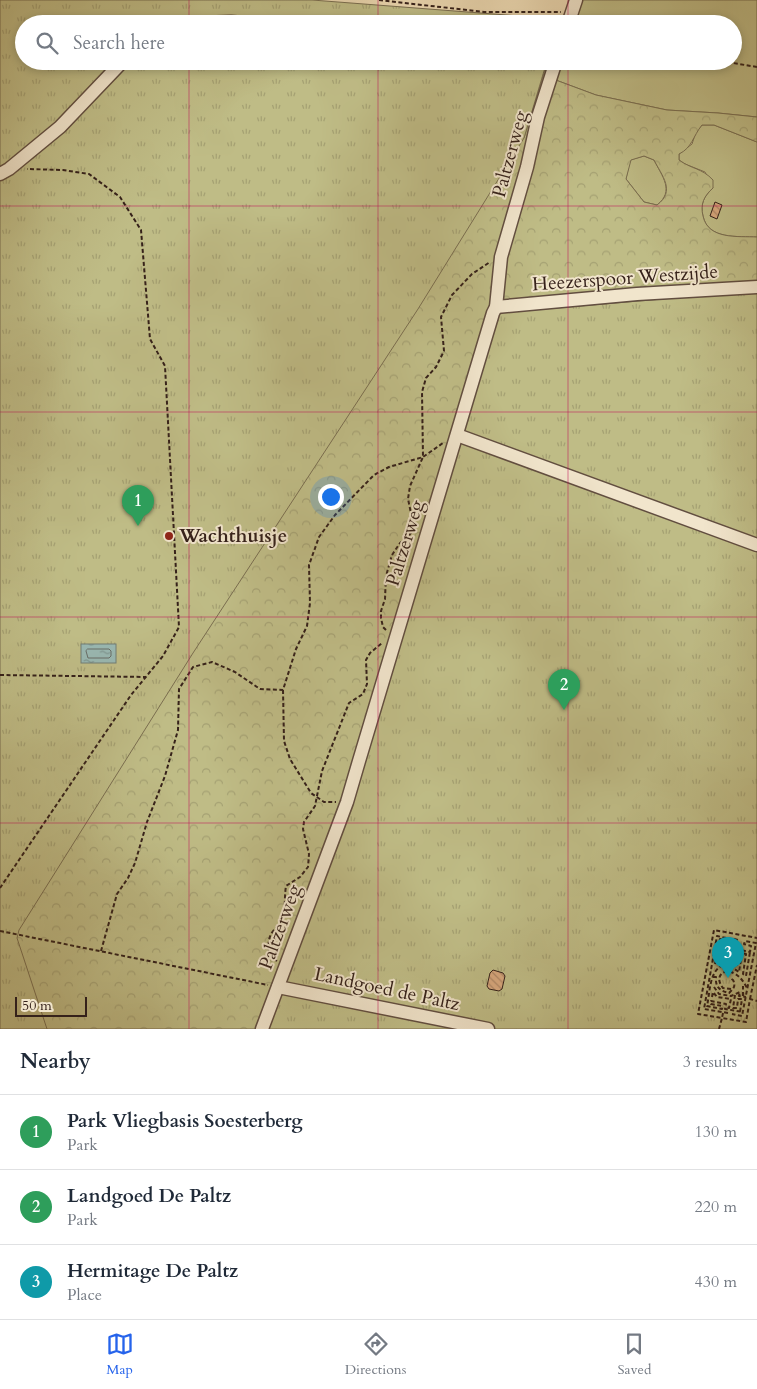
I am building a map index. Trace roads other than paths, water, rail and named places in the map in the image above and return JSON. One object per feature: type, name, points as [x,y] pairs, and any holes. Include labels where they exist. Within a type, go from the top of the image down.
[{"type":"street","points":[[5,171],[60,127],[114,70]]},
{"type":"street","name":"Paltzerweg","points":[[262,1029],[347,802],[496,307],[502,257],[527,167],[538,117],[553,70]]},
{"type":"street","name":"Heezerspoor Westzijde","points":[[496,307],[637,294],[757,287]]},
{"type":"street","points":[[457,435],[757,545]]},
{"type":"street","name":"Landgoed de Paltz","points":[[278,987],[488,1029]]},
{"type":"water","points":[[81,644],[116,644],[116,663],[81,663]]},
{"type":"place","name":"Park Vliegbasis Soesterberg","points":[[138,526]]},
{"type":"place","name":"Wachthuisje","points":[[169,536]]},
{"type":"place","name":"Landgoed De Paltz","points":[[564,710]]},
{"type":"place","name":"Hermitage De Paltz","points":[[728,978]]}]
